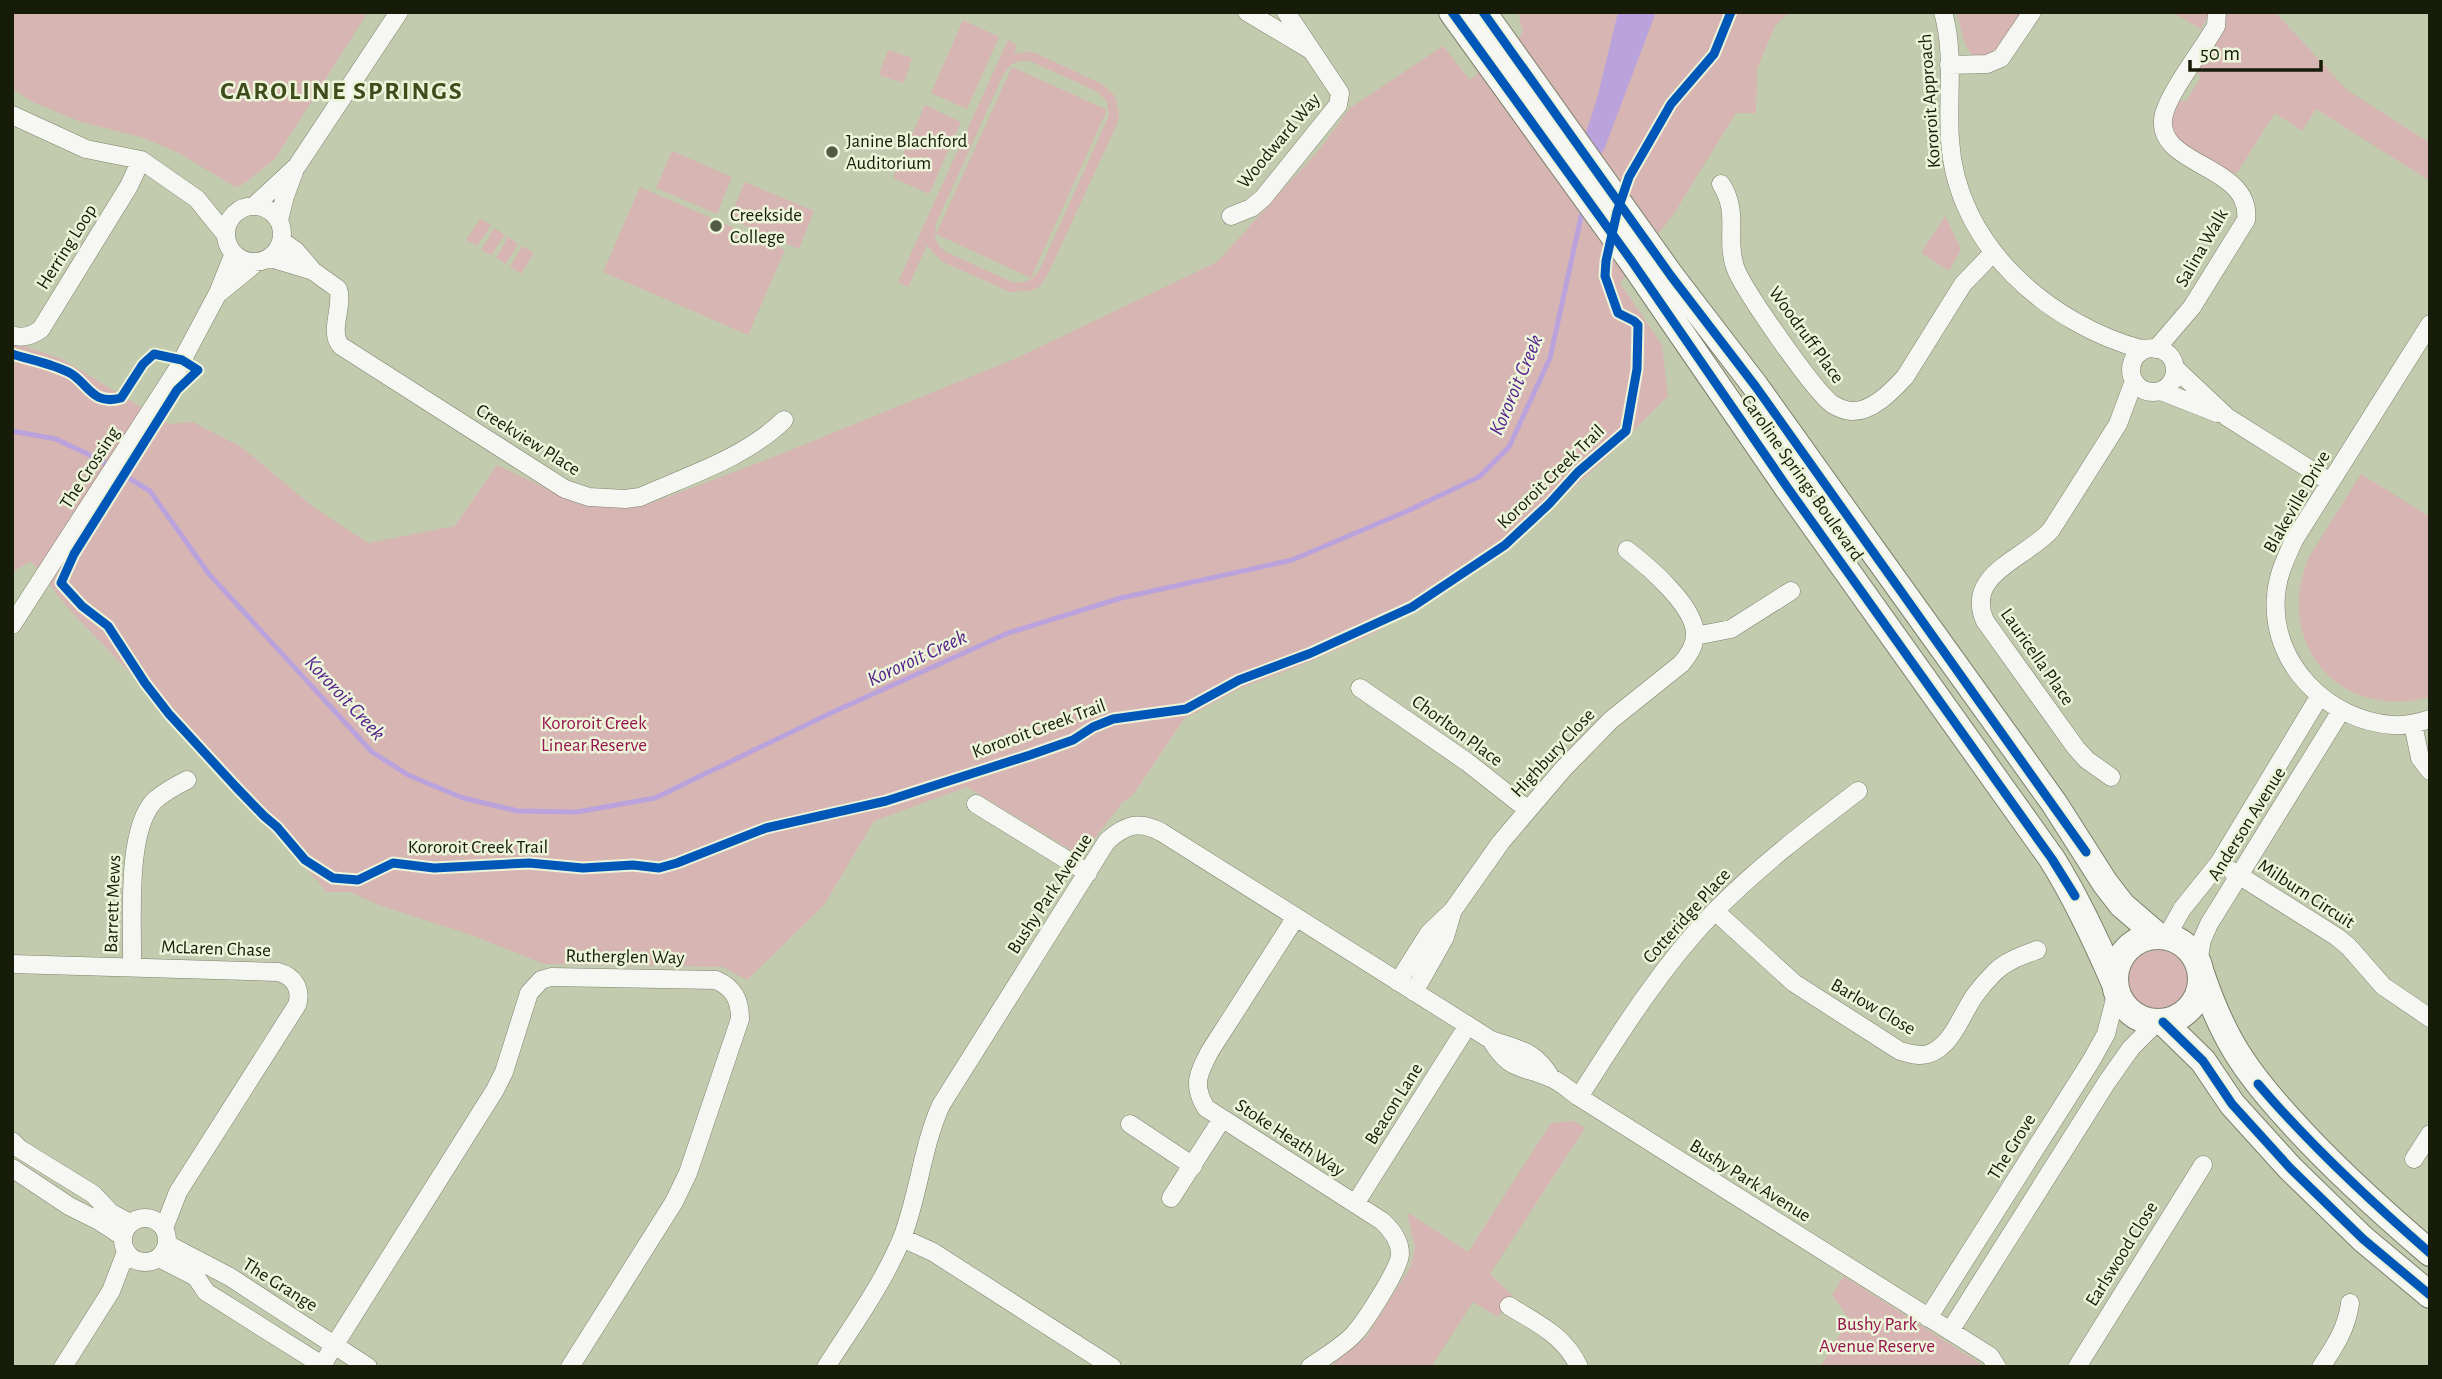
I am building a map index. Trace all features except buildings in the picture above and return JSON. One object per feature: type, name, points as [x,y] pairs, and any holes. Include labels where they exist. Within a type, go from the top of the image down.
[{"type":"main road","name":"Caroline Springs Boulevard","points":[[1452,12],[1631,260],[1771,465],[2052,859],[2091,927],[2116,988]]},
{"type":"main road","name":"Caroline Springs Boulevard","points":[[1483,12],[2054,803],[2105,883],[2122,905],[2162,936]]},
{"type":"main road","points":[[2199,966],[2199,991],[2188,1010],[2177,1018],[2160,1022],[2144,1020],[2132,1014],[2122,1004],[2116,988],[2116,969],[2121,956],[2131,945],[2144,938],[2162,936],[2185,945],[2199,966],[2212,1007],[2250,1073],[2338,1170],[2430,1252]]},
{"type":"main road","points":[[2160,1022],[2203,1061],[2232,1104],[2290,1168],[2363,1239],[2430,1295]]},
{"type":"street","points":[[279,220],[297,166],[399,12]]},
{"type":"street","points":[[1247,12],[1312,50]]},
{"type":"street","name":"Woodward Way","points":[[1231,216],[1251,208],[1264,198],[1338,105],[1340,93],[1286,12]]},
{"type":"street","name":"Kororoit Approach","points":[[1943,12],[1949,39],[1950,143],[1955,174],[1974,226],[1993,253],[2019,282],[2099,336],[2133,376]]},
{"type":"street","points":[[1949,65],[1987,64],[2001,58],[2032,12]]},
{"type":"street","name":"Salina Walk","points":[[2150,349],[2192,307],[2241,231],[2247,210],[2245,201],[2234,186],[2179,151],[2170,143],[2164,132],[2165,112],[2216,26],[2217,12]]},
{"type":"street","points":[[12,116],[86,149],[141,160],[197,199],[213,216],[226,235],[233,253],[240,258],[263,260],[282,241],[283,233],[279,220],[265,207],[255,205],[236,212],[230,219],[226,235]]},
{"type":"street","name":"Herring Loop","points":[[12,335],[17,337],[33,334],[41,329],[129,186],[141,160]]},
{"type":"street","points":[[255,205],[297,166]]},
{"type":"street","name":"Woodruff Place","points":[[1721,184],[1731,201],[1733,257],[1742,283],[1824,397],[1842,409],[1862,410],[1895,389],[1963,284],[1993,253]]},
{"type":"street","points":[[197,199],[236,212]]},
{"type":"street","name":"Creekview Place","points":[[282,241],[296,251],[313,271],[332,283],[340,293],[336,334],[337,342],[341,346],[576,494],[625,499],[640,497],[748,449],[768,436],[784,420]]},
{"type":"street","name":"The Crossing","points":[[12,625],[177,370],[218,293],[233,253]]},
{"type":"street","name":"Creekview Place","points":[[263,260],[313,271]]},
{"type":"street","name":"The Crossing","points":[[218,293],[263,260]]},
{"type":"street","name":"Salina Walk","points":[[2173,364],[2192,307]]},
{"type":"street","name":"Blakeville Drive","points":[[2330,704],[2304,681],[2287,652],[2277,620],[2275,599],[2278,580],[2285,559],[2330,482],[2430,324]]},
{"type":"street","name":"Kororoit Approach","points":[[2099,336],[2150,349]]},
{"type":"street","points":[[2227,416],[2156,391],[2144,390],[2133,376],[2134,359],[2150,349],[2162,351],[2227,416],[2330,482]]},
{"type":"street","points":[[2156,391],[2171,382],[2173,364]]},
{"type":"street","name":"Lauricella Place","points":[[2111,776],[2087,760],[2076,748],[1985,621],[1979,598],[1987,580],[2041,541],[2051,530],[2118,424],[2133,376]]},
{"type":"street","name":"Lauricella Place","points":[[2118,424],[2156,391]]},
{"type":"street","points":[[1627,550],[1663,581],[1688,614],[1695,636],[1731,629],[1791,590]]},
{"type":"street","name":"Highbury Close","points":[[1398,982],[1429,933],[1452,911],[1500,842],[1564,768],[1611,720],[1681,664],[1688,655],[1695,636]]},
{"type":"street","name":"Chorlton Place","points":[[1360,688],[1467,762],[1528,810]]},
{"type":"street","points":[[2330,704],[2371,723],[2395,726],[2422,722],[2420,758],[2430,771]]},
{"type":"street","name":"Anderson Avenue","points":[[2162,936],[2219,863],[2330,704]]},
{"type":"street","name":"Anderson Avenue","points":[[2199,966],[2202,940],[2209,924],[2239,876],[2330,704]]},
{"type":"street","name":"Barrett Mews","points":[[132,967],[134,857],[142,820],[159,797],[187,780]]},
{"type":"street","name":"Cotteridge Place","points":[[1578,1097],[1645,996],[1715,911],[1772,858],[1857,791]]},
{"type":"street","points":[[976,804],[1088,873]]},
{"type":"street","name":"Bushy Park Avenue","points":[[826,1367],[882,1279],[902,1238],[913,1205],[925,1149],[941,1105],[1107,841],[1123,828],[1142,824],[1161,832],[1491,1041],[1524,1050],[1537,1058],[1551,1078],[1578,1097],[1990,1356],[1997,1367]]},
{"type":"street","name":"Milburn Circuit","points":[[2219,863],[2337,937],[2383,986],[2430,1018]]},
{"type":"street","name":"Highbury Close","points":[[1414,992],[1445,937],[1452,911]]},
{"type":"street","name":"Barlow Close","points":[[1715,911],[1794,983],[1900,1051],[1917,1055],[1929,1054],[1941,1046],[1951,1035],[1975,995],[1996,971],[2037,950]]},
{"type":"street","name":"Stoke Heath Way","points":[[1296,916],[1210,1051],[1199,1074],[1197,1087],[1206,1108],[1382,1221],[1396,1237],[1400,1257],[1397,1267],[1353,1335],[1310,1367]]},
{"type":"street","name":"McLaren Chase","points":[[12,964],[278,972],[292,979],[298,987],[300,996],[297,1005],[178,1192],[160,1237]]},
{"type":"street","name":"Rutherglen Way","points":[[323,1366],[495,1090],[504,1072],[525,1000],[535,985],[551,977],[716,980],[726,984],[738,1001],[740,1019],[688,1173],[674,1202],[570,1367]]},
{"type":"street","name":"The Grove","points":[[1928,1318],[2091,1061],[2106,1034],[2116,988]]},
{"type":"street","points":[[1950,1331],[2107,1082],[2131,1048],[2160,1022]]},
{"type":"street","name":"Beacon Lane","points":[[1355,1204],[1468,1025]]},
{"type":"street","points":[[1171,1198],[1222,1119]]},
{"type":"street","points":[[1130,1124],[1193,1166]]},
{"type":"street","points":[[2414,1158],[2430,1134]]},
{"type":"street","points":[[12,1142],[93,1194],[111,1213],[129,1244]]},
{"type":"street","name":"Earlswood Close","points":[[2077,1367],[2203,1165]]},
{"type":"street","points":[[12,1168],[69,1206],[99,1221],[153,1261],[160,1237]]},
{"type":"street","points":[[64,1367],[111,1291],[136,1219],[160,1237],[206,1292],[323,1366]]},
{"type":"street","name":"The Grange","points":[[160,1237],[230,1278],[368,1367]]},
{"type":"street","points":[[902,1238],[933,1252],[1112,1367]]},
{"type":"street","points":[[2321,1367],[2344,1331],[2350,1303]]},
{"type":"street","points":[[1509,1306],[1559,1337],[1567,1345],[1579,1367]]},
{"type":"green space","points":[[12,12],[368,12],[275,159],[242,185],[235,187],[179,153],[144,138],[81,122],[33,102],[12,89]]},
{"type":"green space","name":"Kororoit Creek Linear Reserve","points":[[1518,12],[1789,12],[1775,26],[1757,69],[1756,113],[1736,113],[1673,215],[1620,283],[1662,345],[1668,396],[1602,462],[1494,559],[1375,633],[1239,689],[1184,719],[1133,795],[1122,803],[1081,856],[967,787],[874,821],[824,905],[747,980],[723,967],[544,964],[350,892],[327,892],[200,746],[68,608],[31,561],[12,572],[12,342],[62,359],[169,424],[193,422],[243,448],[312,506],[368,543],[455,526],[497,465],[579,504],[646,505],[771,458],[1019,357],[1217,262],[1319,150],[1350,108],[1443,46],[1470,80],[1523,33]]},
{"type":"green space","points":[[1957,12],[2024,12],[1990,58],[1972,56],[1964,42]]},
{"type":"green space","points":[[2172,12],[2210,12],[2201,29]]},
{"type":"green space","points":[[2221,12],[2275,12],[2347,90],[2430,143],[2430,181],[2316,109],[2302,131],[2275,113],[2237,173],[2232,173],[2188,147],[2174,133],[2171,126],[2172,116],[2179,101],[2186,101],[2201,77],[2197,71],[2217,41]]},
{"type":"green space","points":[[963,20],[999,37],[967,109],[931,93]]},
{"type":"green space","points":[[1008,40],[1017,45],[1014,53],[1033,52],[1102,84],[1115,96],[1118,122],[1048,274],[1039,287],[1029,291],[1010,292],[941,261],[927,245],[908,287],[898,282]],"holes":[[[1030,61],[1098,92],[1107,102],[1109,115],[1040,269],[1025,282],[1012,282],[946,252],[937,243],[935,229],[1005,71],[1012,64]]]},
{"type":"green space","points":[[888,50],[912,58],[904,83],[879,75]]},
{"type":"green space","points":[[1012,67],[1107,110],[1031,278],[936,234]]},
{"type":"green space","points":[[925,105],[961,122],[929,194],[893,178]]},
{"type":"green space","points":[[672,151],[732,177],[717,214],[656,188]]},
{"type":"green space","points":[[745,182],[814,211],[799,249],[729,219]]},
{"type":"green space","points":[[640,187],[785,250],[748,335],[603,272]]},
{"type":"green space","points":[[1945,216],[1961,249],[1949,271],[1921,253]]},
{"type":"green space","points":[[480,219],[491,225],[477,246],[466,240]]},
{"type":"green space","points":[[494,228],[505,235],[491,255],[481,250]]},
{"type":"green space","points":[[508,237],[518,244],[506,264],[496,258]]},
{"type":"green space","points":[[522,246],[534,253],[521,274],[510,267]]},
{"type":"green space","points":[[2361,474],[2430,517],[2430,697],[2397,702],[2368,698],[2342,686],[2322,669],[2307,646],[2300,619],[2300,589],[2309,557]]},
{"type":"green space","points":[[2152,950],[2164,950],[2183,963],[2188,980],[2186,992],[2175,1005],[2164,1010],[2152,1010],[2133,997],[2128,986],[2128,974],[2141,955]]},
{"type":"green space","points":[[1573,1121],[1585,1128],[1490,1274],[1512,1295],[1498,1317],[1473,1302],[1431,1367],[1330,1367],[1367,1336],[1411,1266],[1415,1248],[1407,1212],[1468,1252],[1551,1123]]},
{"type":"green space","name":"Bushy Park Avenue Reserve","points":[[1844,1276],[1984,1367],[1820,1367],[1849,1319],[1832,1295]]},
{"type":"shaded area","points":[[1618,12],[1656,12],[1597,162],[1578,158],[1598,95]]},
{"type":"waterway","name":"Kororoit Creek","points":[[12,431],[56,439],[96,458],[150,491],[209,574],[372,752],[408,775],[463,798],[518,811],[577,812],[655,798],[833,712],[1008,633],[1121,598],[1292,560],[1479,477],[1509,447],[1550,358],[1583,208]]},
{"type":"cycle path","points":[[1452,12],[1631,260],[1787,487],[2052,859],[2075,896]]},
{"type":"cycle path","points":[[1483,12],[1671,276],[1756,387],[2086,852]]},
{"type":"cycle path","name":"Kororoit Creek Trail","points":[[12,354],[70,373],[97,396],[111,400],[121,398],[143,364],[154,354],[182,360],[198,370],[177,390],[74,554],[61,583],[82,606],[108,626],[169,714],[305,860],[333,878],[358,880],[393,863],[434,868],[529,863],[583,868],[633,865],[659,868],[766,828],[886,801],[1030,755],[1073,740],[1093,727],[1113,719],[1186,709],[1239,680],[1311,653],[1412,607],[1505,545],[1549,504],[1578,472],[1626,431],[1637,369],[1638,325],[1618,313],[1605,276],[1617,212],[1629,177],[1671,104],[1714,54],[1731,12]]},
{"type":"cycle path","points":[[2163,1022],[2203,1061],[2232,1104],[2290,1168],[2363,1239],[2430,1295]]},
{"type":"cycle path","points":[[2258,1084],[2341,1172],[2430,1253]]},
{"type":"place","name":"Janine Blachford Auditorium","points":[[832,152]]},
{"type":"place","name":"Creekside College","points":[[716,226]]},
{"type":"district","name":"CAROLINE SPRINGS","points":[[342,91]]}]
